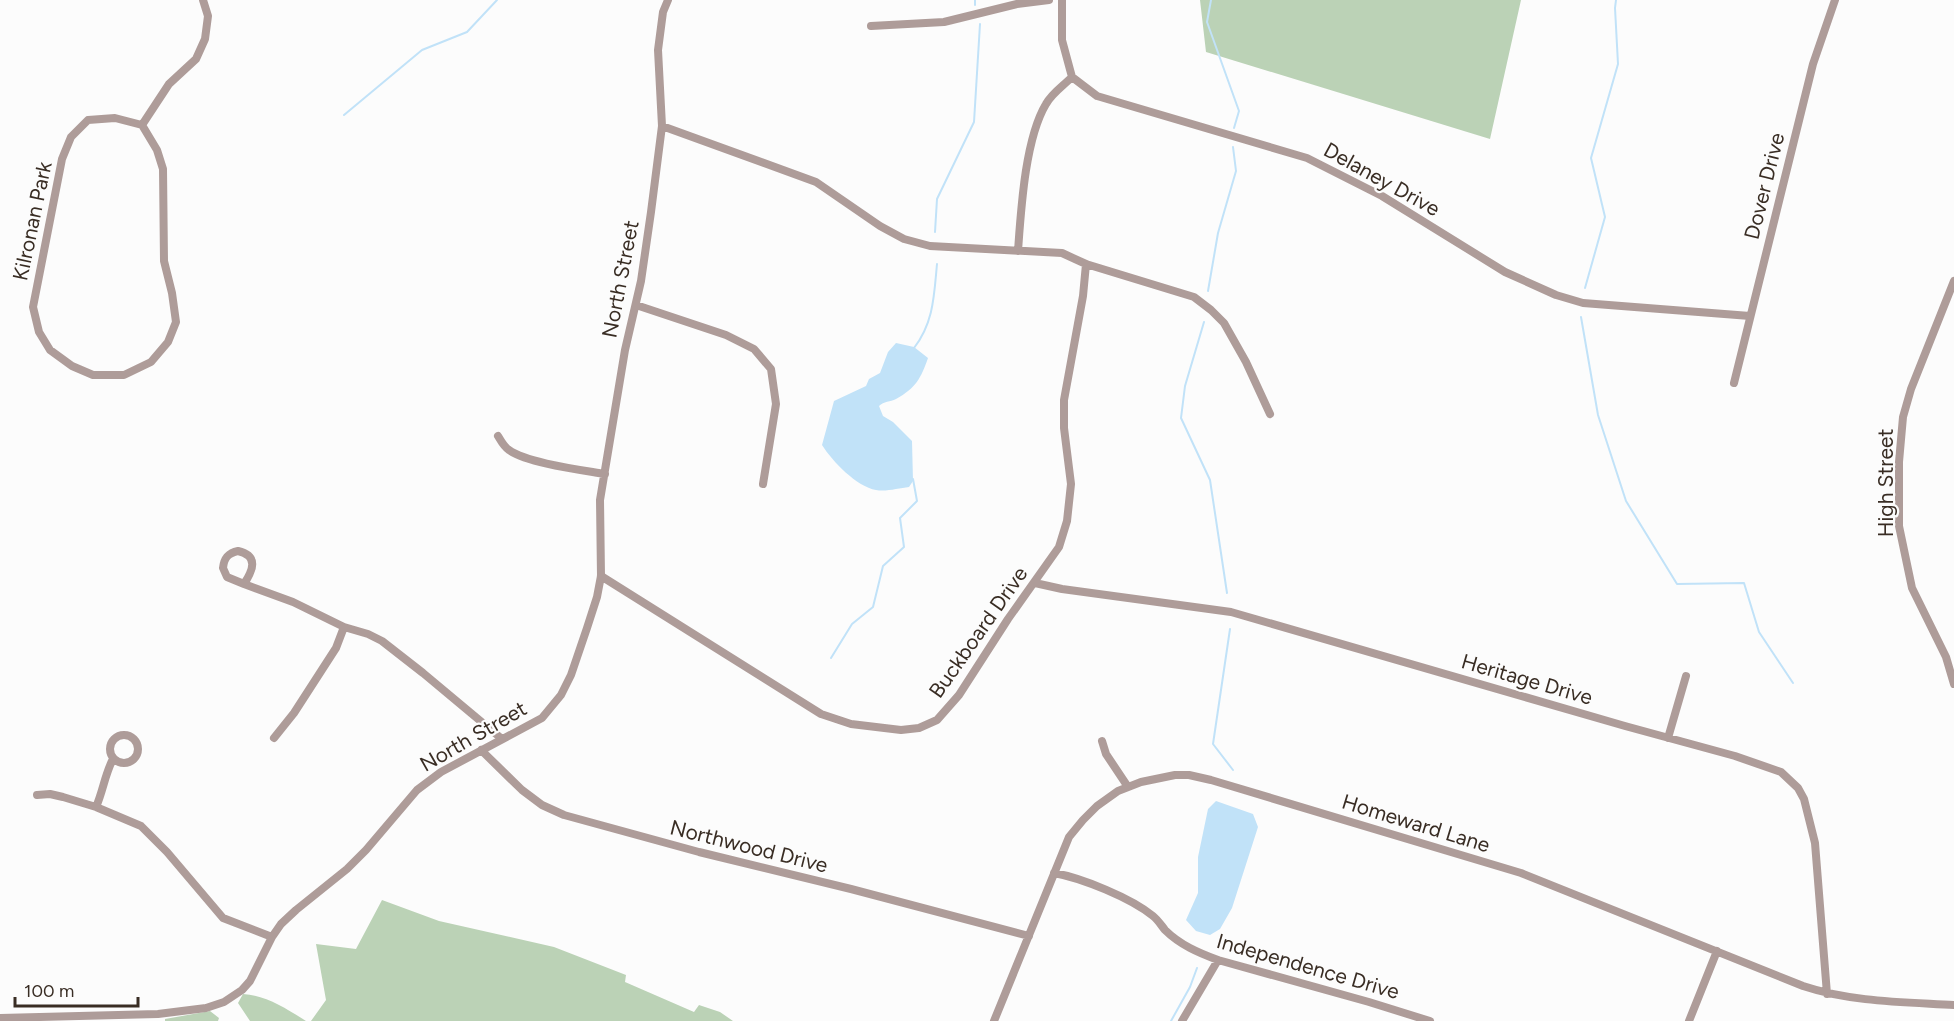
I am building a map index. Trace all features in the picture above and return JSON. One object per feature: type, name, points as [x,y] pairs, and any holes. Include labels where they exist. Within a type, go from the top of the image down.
[{"type":"street","points":[[141,125],[170,84],[196,59],[205,39],[208,16],[203,0]]},
{"type":"street","name":"North Street","points":[[0,1018],[158,1018],[224,1002],[243,990],[250,981],[281,924],[347,869],[417,790],[441,772],[542,718],[561,696],[571,675],[587,628],[601,576],[599,516],[625,350],[636,305],[651,212],[662,126],[658,50],[663,12],[668,0]]},
{"type":"street","points":[[871,26],[944,22],[1017,4],[1049,0]]},
{"type":"street","points":[[1018,251],[1030,147],[1036,126],[1051,96],[1072,77],[1062,40],[1062,0]]},
{"type":"street","name":"Dover Drive","points":[[1734,383],[1813,64],[1835,0]]},
{"type":"street","name":"Delaney Drive","points":[[1072,77],[1097,96],[1307,158],[1382,196],[1505,272],[1556,295],[1583,303],[1750,316]]},
{"type":"street","name":"Kilronan Park","points":[[115,118],[141,125],[157,150],[163,169],[164,261],[176,322],[168,342],[151,362],[124,375],[93,375],[72,366],[50,350],[39,332],[33,307],[37,284],[62,159],[71,137],[88,120],[115,118]]},
{"type":"street","points":[[662,126],[816,182],[880,226],[904,239],[930,246],[1062,253],[1086,264],[1194,297],[1211,309],[1224,323],[1246,362],[1270,414]]},
{"type":"street","name":"Buckboard Drive","points":[[601,576],[821,714],[847,723],[901,730],[930,724],[950,706],[1059,547],[1067,520],[1071,484],[1064,429],[1064,400],[1083,296],[1086,264]]},
{"type":"street","name":"High Street","points":[[1954,281],[1909,397],[1903,417],[1899,462],[1899,526],[1912,588],[1950,655],[1954,684]]},
{"type":"street","points":[[636,305],[726,335],[754,349],[771,369],[776,404],[763,484]]},
{"type":"street","points":[[498,436],[507,449],[519,456],[572,469],[605,474]]},
{"type":"street","name":"Heritage Drive","points":[[1035,583],[1062,589],[1231,612],[1735,756],[1781,772],[1798,789],[1804,799],[1815,843],[1827,994]]},
{"type":"street","points":[[244,584],[293,602],[344,627],[368,634],[396,650],[502,739]]},
{"type":"street","points":[[274,738],[296,710],[336,648],[344,627]]},
{"type":"street","points":[[1668,738],[1686,676]]},
{"type":"street","points":[[1102,741],[1106,754],[1128,788]]},
{"type":"street","name":"Northwood Drive","points":[[481,750],[522,790],[542,805],[564,815],[688,850],[851,889],[1029,936]]},
{"type":"street","points":[[96,807],[113,759]]},
{"type":"street","name":"Homeward Lane","points":[[994,1021],[1069,837],[1097,806],[1118,791],[1141,782],[1170,776],[1189,776],[1211,780],[1521,873],[1793,983],[1827,994],[1846,998],[1954,1005]]},
{"type":"street","points":[[37,795],[57,795],[96,807],[141,826],[167,852],[223,918],[272,937]]},
{"type":"street","name":"Independence Drive","points":[[1054,873],[1074,877],[1136,904],[1197,952],[1430,1021]]},
{"type":"street","points":[[1689,1021],[1717,951]]},
{"type":"street","points":[[1182,1021],[1218,960]]},
{"type":"green space","points":[[1200,0],[1521,0],[1490,139],[1206,52]]},
{"type":"green space","points":[[382,900],[439,921],[554,947],[626,975],[625,982],[694,1012],[699,1005],[720,1012],[733,1021],[311,1021],[326,1000],[316,944],[356,949]]},
{"type":"green space","points":[[243,994],[268,1000],[306,1021],[250,1021],[238,1003]]},
{"type":"green space","points":[[210,1011],[219,1018],[218,1021],[165,1021],[165,1019]]},
{"type":"water","points":[[896,343],[914,347],[928,358],[920,377],[913,386],[903,395],[879,406],[883,416],[893,422],[912,441],[913,481],[909,487],[880,490],[869,488],[853,479],[822,445],[834,401],[866,386],[869,379],[880,373],[888,352]]},
{"type":"water","points":[[1216,801],[1253,814],[1258,827],[1232,908],[1220,929],[1210,935],[1196,931],[1186,920],[1198,893],[1198,857],[1208,809]]},
{"type":"waterway","points":[[344,115],[422,50],[467,32],[497,0]]},
{"type":"waterway","points":[[975,0],[975,5]]},
{"type":"waterway","points":[[1211,0],[1207,22],[1239,111],[1234,128]]},
{"type":"waterway","points":[[1585,288],[1605,217],[1591,158],[1618,64],[1616,0]]},
{"type":"waterway","points":[[935,232],[937,199],[974,122],[980,24]]},
{"type":"waterway","points":[[1208,291],[1218,233],[1236,171],[1233,147]]},
{"type":"waterway","points":[[914,348],[929,318],[934,297],[937,264]]},
{"type":"waterway","points":[[1581,317],[1598,415],[1626,501],[1677,584],[1744,583],[1759,632],[1793,683]]},
{"type":"waterway","points":[[1204,322],[1185,386],[1181,418],[1210,480],[1227,593]]},
{"type":"waterway","points":[[831,658],[852,624],[873,607],[883,566],[904,547],[900,518],[917,501],[913,479]]},
{"type":"waterway","points":[[1230,629],[1213,744],[1233,770]]},
{"type":"waterway","points":[[1171,1021],[1190,987],[1197,968]]}]
